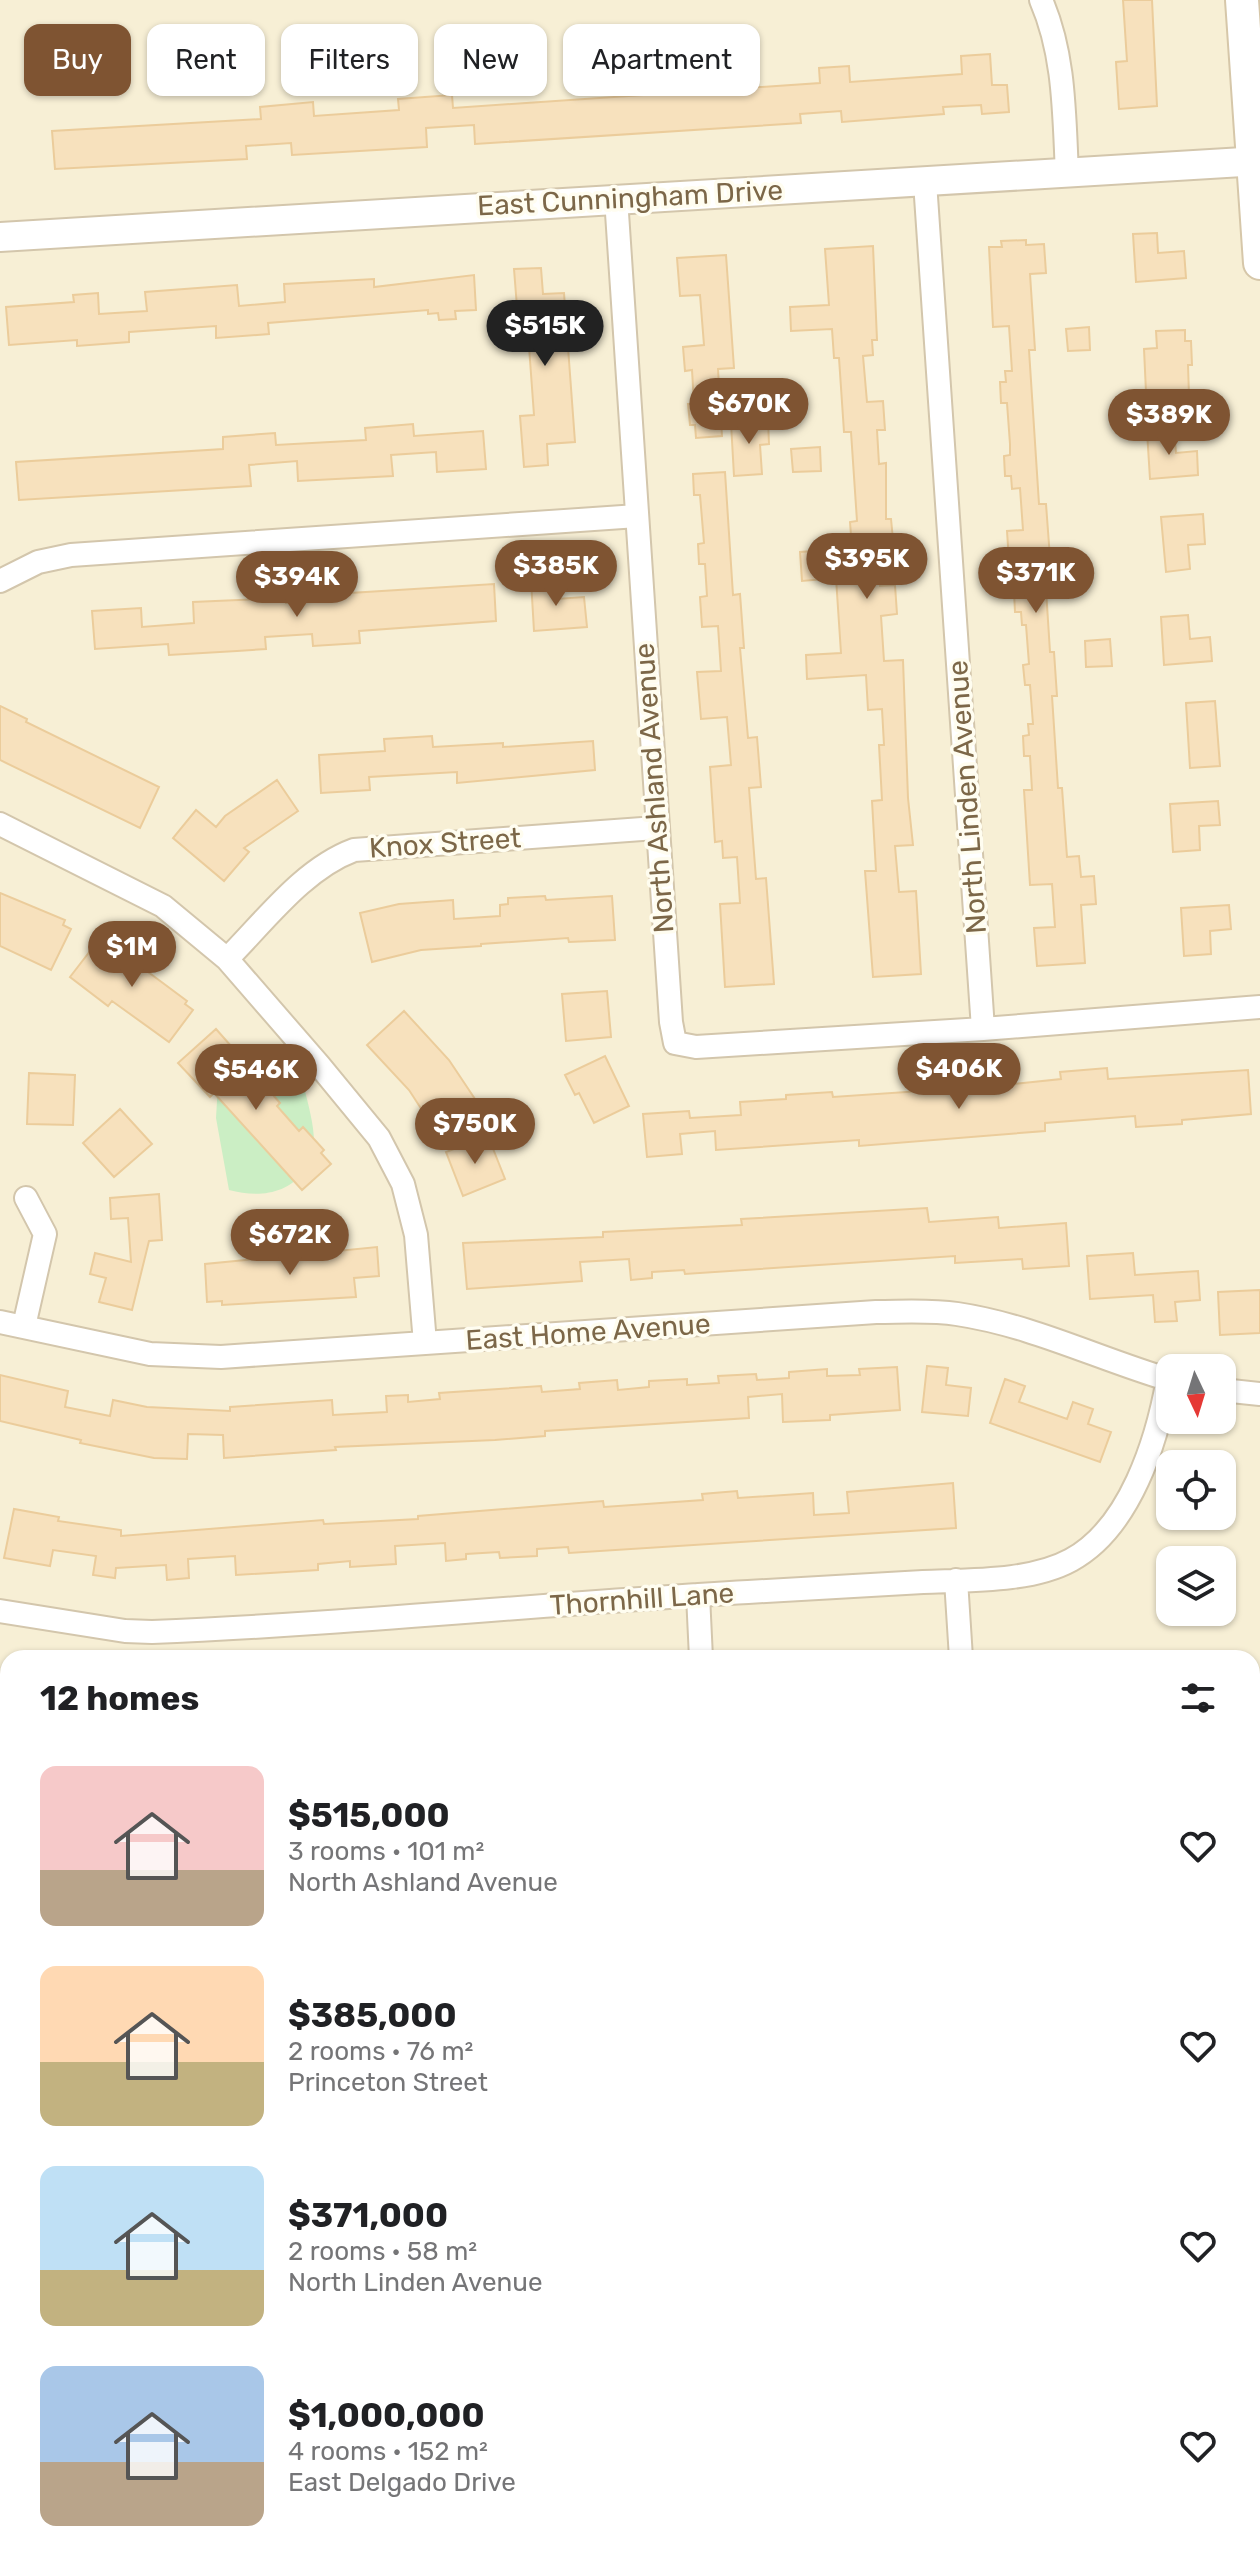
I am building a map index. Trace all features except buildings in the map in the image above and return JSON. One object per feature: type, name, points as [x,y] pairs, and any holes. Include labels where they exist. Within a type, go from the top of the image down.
[{"type":"main road","points":[[1242,0],[1257,161],[1260,263]]},
{"type":"street","points":[[1041,0],[1053,31],[1060,63],[1067,173]]},
{"type":"street","name":"East Cunningham Drive","points":[[0,237],[1257,161]]},
{"type":"street","name":"North Linden Avenue","points":[[925,182],[983,1029]]},
{"type":"street","name":"North Ashland Avenue","points":[[616,198],[656,828],[675,1043],[696,1047],[983,1029]]},
{"type":"street","points":[[0,581],[38,562],[71,555],[637,516]]},
{"type":"street","points":[[0,824],[163,906],[227,959],[369,1126],[397,1168],[416,1235],[425,1343]]},
{"type":"street","name":"Knox Street","points":[[227,959],[299,886],[337,856],[354,850],[656,828]]},
{"type":"street","points":[[983,1029],[1260,1007]]},
{"type":"street","points":[[24,1326],[45,1234],[26,1198]]},
{"type":"street","name":"East Home Avenue","points":[[0,1322],[150,1354],[221,1357],[876,1312],[918,1312],[989,1320],[1156,1375]]},
{"type":"street","points":[[1236,1391],[1260,1394]]},
{"type":"street","name":"Thornhill Lane","points":[[0,1611],[125,1631],[152,1632],[956,1580],[1044,1571],[1074,1558],[1092,1545],[1119,1515],[1130,1496],[1156,1428]]},
{"type":"street","points":[[956,1580],[960,1650]]},
{"type":"street","points":[[698,1595],[701,1650]]},
{"type":"shaded area","points":[[0,0],[1260,0],[1260,1650],[0,1650]]},
{"type":"green space","points":[[241,1067],[277,1071],[304,1087],[310,1112],[314,1139],[311,1160],[296,1180],[269,1193],[249,1194],[229,1190],[216,1118],[218,1084]]}]
